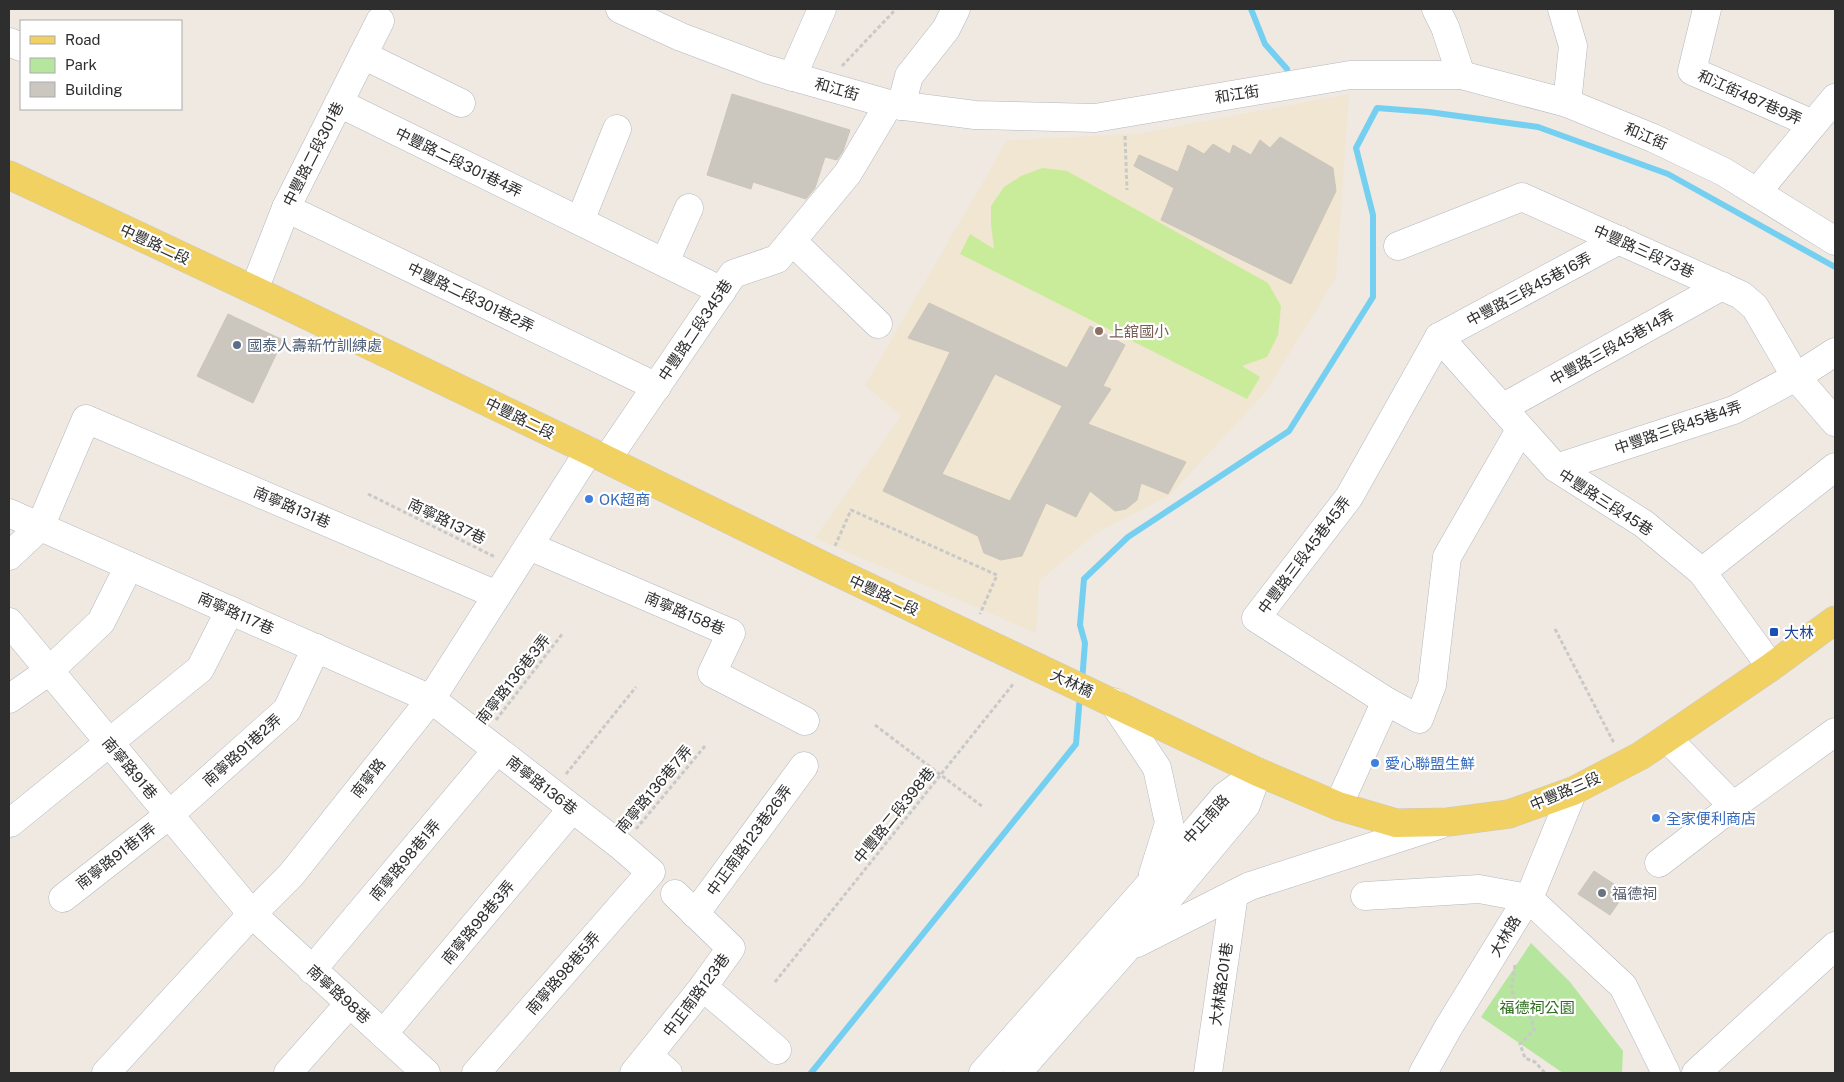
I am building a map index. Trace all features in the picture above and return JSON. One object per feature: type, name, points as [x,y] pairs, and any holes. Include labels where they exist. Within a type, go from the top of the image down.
[{"type":"main road","name":"中豐路二段","points":[[9,175],[254,290],[826,567],[1030,663]]},
{"type":"main road","name":"中豐路三段","points":[[1258,772],[1338,806],[1396,823],[1448,822],[1509,814],[1573,791],[1624,764],[1667,738],[1771,667],[1835,620]]},
{"type":"main road","name":"大林橋","points":[[1030,663],[1113,702]]},
{"type":"main road","points":[[1113,702],[1258,772]]},
{"type":"street","name":"和江街","points":[[620,9],[681,37],[792,77],[895,105],[975,115],[1095,118],[1350,75],[1461,75],[1568,103],[1652,138],[1724,172],[1835,241]]},
{"type":"street","points":[[792,77],[822,9]]},
{"type":"street","name":"中豐路二段345巷","points":[[598,455],[656,387],[733,274],[777,259],[848,173],[895,105],[909,76],[946,29],[956,9]]},
{"type":"street","points":[[1436,9],[1445,27],[1461,75]]},
{"type":"street","points":[[1562,9],[1573,46],[1568,103]]},
{"type":"street","name":"和江街487巷9弄","points":[[1707,9],[1692,71],[1813,124]]},
{"type":"street","name":"中豐路二段301巷","points":[[254,290],[286,208],[380,21]]},
{"type":"street","points":[[363,56],[461,104]]},
{"type":"street","points":[[1756,192],[1835,98]]},
{"type":"street","name":"中豐路二段301巷4弄","points":[[339,103],[722,290]]},
{"type":"street","points":[[580,221],[617,129]]},
{"type":"street","name":"中豐路三段73巷","points":[[1398,246],[1522,198],[1741,295],[1755,307],[1796,377],[1835,422]]},
{"type":"street","name":"中豐路二段301巷2弄","points":[[286,208],[656,387]]},
{"type":"street","points":[[665,262],[689,208]]},
{"type":"street","name":"中豐路三段45巷16弄","points":[[1439,337],[1619,240]]},
{"type":"street","points":[[792,241],[878,324]]},
{"type":"street","name":"中豐路三段45巷14弄","points":[[1502,408],[1722,286]]},
{"type":"street","name":"中豐路三段45巷","points":[[1439,337],[1520,430],[1556,468],[1644,524],[1702,572],[1771,667]]},
{"type":"street","name":"中豐路三段45巷45弄","points":[[1386,701],[1256,618],[1349,497],[1439,337]]},
{"type":"street","name":"中豐路三段45巷4弄","points":[[1556,468],[1734,410],[1796,377],[1835,352]]},
{"type":"street","name":"南寧路131巷","points":[[40,526],[86,419],[497,595]]},
{"type":"street","points":[[1338,806],[1386,701],[1419,719],[1432,684],[1447,557],[1520,430]]},
{"type":"street","name":"南寧路","points":[[106,1073],[252,914],[292,875],[431,699],[522,557],[598,455]]},
{"type":"street","points":[[1702,572],[1835,467]]},
{"type":"street","name":"南寧路117巷","points":[[9,513],[431,699]]},
{"type":"street","points":[[9,556],[40,526]]},
{"type":"street","name":"南寧路158巷","points":[[522,557],[731,633],[712,673],[805,721]]},
{"type":"street","points":[[9,700],[49,671],[101,622],[129,566]]},
{"type":"street","points":[[10,822],[200,669],[230,610]]},
{"type":"street","name":"南寧路91巷","points":[[9,622],[252,914]]},
{"type":"street","name":"南寧路91巷2弄","points":[[169,815],[286,710],[316,648]]},
{"type":"street","name":"南寧路136巷","points":[[431,699],[621,846],[651,872]]},
{"type":"street","points":[[1113,702],[1157,768],[1169,823],[1150,884]]},
{"type":"street","points":[[1659,863],[1733,806],[1835,732]]},
{"type":"street","points":[[1667,738],[1733,806]]},
{"type":"street","name":"南寧路98巷1弄","points":[[312,970],[489,744]]},
{"type":"street","name":"中正南路123巷26弄","points":[[695,914],[804,766]]},
{"type":"street","name":"中正南路","points":[[983,1073],[1225,796],[1258,772]]},
{"type":"street","name":"中正南路","points":[[1019,1073],[1127,948],[1246,805],[1258,772]]},
{"type":"street","name":"大林路","points":[[1423,1073],[1532,891],[1573,791]]},
{"type":"street","name":"南寧路98巷3弄","points":[[383,1034],[572,809]]},
{"type":"street","name":"南寧路91巷1弄","points":[[63,898],[169,815]]},
{"type":"street","points":[[1127,948],[1250,886],[1448,822]]},
{"type":"street","name":"南寧路98巷5弄","points":[[476,1073],[651,872]]},
{"type":"street","points":[[1365,896],[1479,889],[1528,898],[1623,986],[1666,1073]]},
{"type":"street","name":"中正南路123巷","points":[[651,1067],[731,948],[675,894]]},
{"type":"street","name":"大林路201巷","points":[[1208,1073],[1234,894]]},
{"type":"street","name":"南寧路98巷","points":[[252,914],[426,1073]]},
{"type":"street","points":[[1696,1073],[1835,946]]},
{"type":"street","points":[[703,987],[777,1050]]},
{"type":"street","points":[[288,1073],[350,1004]]},
{"type":"path","points":[[824,86],[896,9]]},
{"type":"path","points":[[1124,112],[1127,190]]},
{"type":"path","name":"南寧路137巷","points":[[368,494],[522,557]]},
{"type":"path","points":[[826,567],[851,510],[998,575],[970,636]]},
{"type":"path","points":[[1555,629],[1624,764]]},
{"type":"path","name":"南寧路136巷3弄","points":[[489,744],[562,633]]},
{"type":"path","name":"中豐路二段398巷","points":[[775,982],[1030,663]]},
{"type":"path","points":[[551,792],[636,687]]},
{"type":"path","points":[[876,725],[983,807]]},
{"type":"path","name":"南寧路136巷7弄","points":[[621,846],[705,746]]},
{"type":"path","points":[[1500,944],[1516,966],[1512,987],[1514,1003],[1530,1014],[1534,1030],[1520,1044],[1525,1058],[1535,1062],[1544,1073]]},
{"type":"shaded area","name":"上舘國小","points":[[1349,94],[1336,277],[1267,390],[1169,496],[1096,533],[1039,581],[1036,633],[815,538],[901,416],[865,385],[1007,141],[1143,133]]},
{"type":"green space","points":[[1042,168],[1067,171],[1268,283],[1281,306],[1278,335],[1267,357],[1242,366],[1260,377],[1247,399],[960,254],[970,234],[994,249],[991,206],[1004,187],[1021,176]]},
{"type":"green space","name":"福德祠公園","points":[[1531,943],[1570,982],[1623,1051],[1622,1073],[1563,1073],[1481,1017]]},
{"type":"building","points":[[732,94],[850,130],[843,151],[837,160],[825,157],[815,188],[806,199],[753,182],[751,189],[707,175]]},
{"type":"building","points":[[1280,137],[1333,168],[1336,191],[1291,284],[1161,220],[1174,188],[1134,166],[1139,155],[1178,172],[1188,145],[1204,154],[1213,144],[1230,154],[1233,145],[1251,155],[1260,140],[1270,148]]},
{"type":"building","points":[[929,303],[1067,368],[1090,326],[1125,345],[1103,386],[1111,389],[1088,424],[1186,462],[1168,494],[1141,483],[1137,500],[1126,509],[1115,511],[1090,491],[1076,517],[1046,503],[1022,556],[1001,560],[984,553],[978,536],[883,491],[950,352],[908,338]],"holes":[[[995,374],[1062,406],[1010,501],[942,474]]]},
{"type":"building","points":[[228,314],[283,340],[253,403],[197,376]]},
{"type":"building","name":"福德祠","points":[[1594,871],[1626,892],[1610,915],[1578,894]]},
{"type":"waterway","points":[[1251,9],[1265,44],[1287,69]]},
{"type":"waterway","points":[[1082,681],[1085,643],[1080,625],[1084,579],[1128,537],[1289,431],[1373,297],[1373,215],[1356,148],[1377,108],[1429,112],[1538,127],[1668,174],[1835,267]]},
{"type":"waterway","points":[[811,1073],[1076,744],[1080,695]]},
{"type":"place","name":"上舘國小","points":[[1099,331]]},
{"type":"place","name":"國泰人壽新竹訓練處","points":[[237,345]]},
{"type":"place","name":"OK超商","points":[[589,499]]},
{"type":"place","name":"大林","points":[[1774,632]]},
{"type":"place","name":"愛心聯盟生鮮","points":[[1375,763]]},
{"type":"place","name":"全家便利商店","points":[[1656,818]]},
{"type":"place","name":"福德祠","points":[[1602,893]]}]
